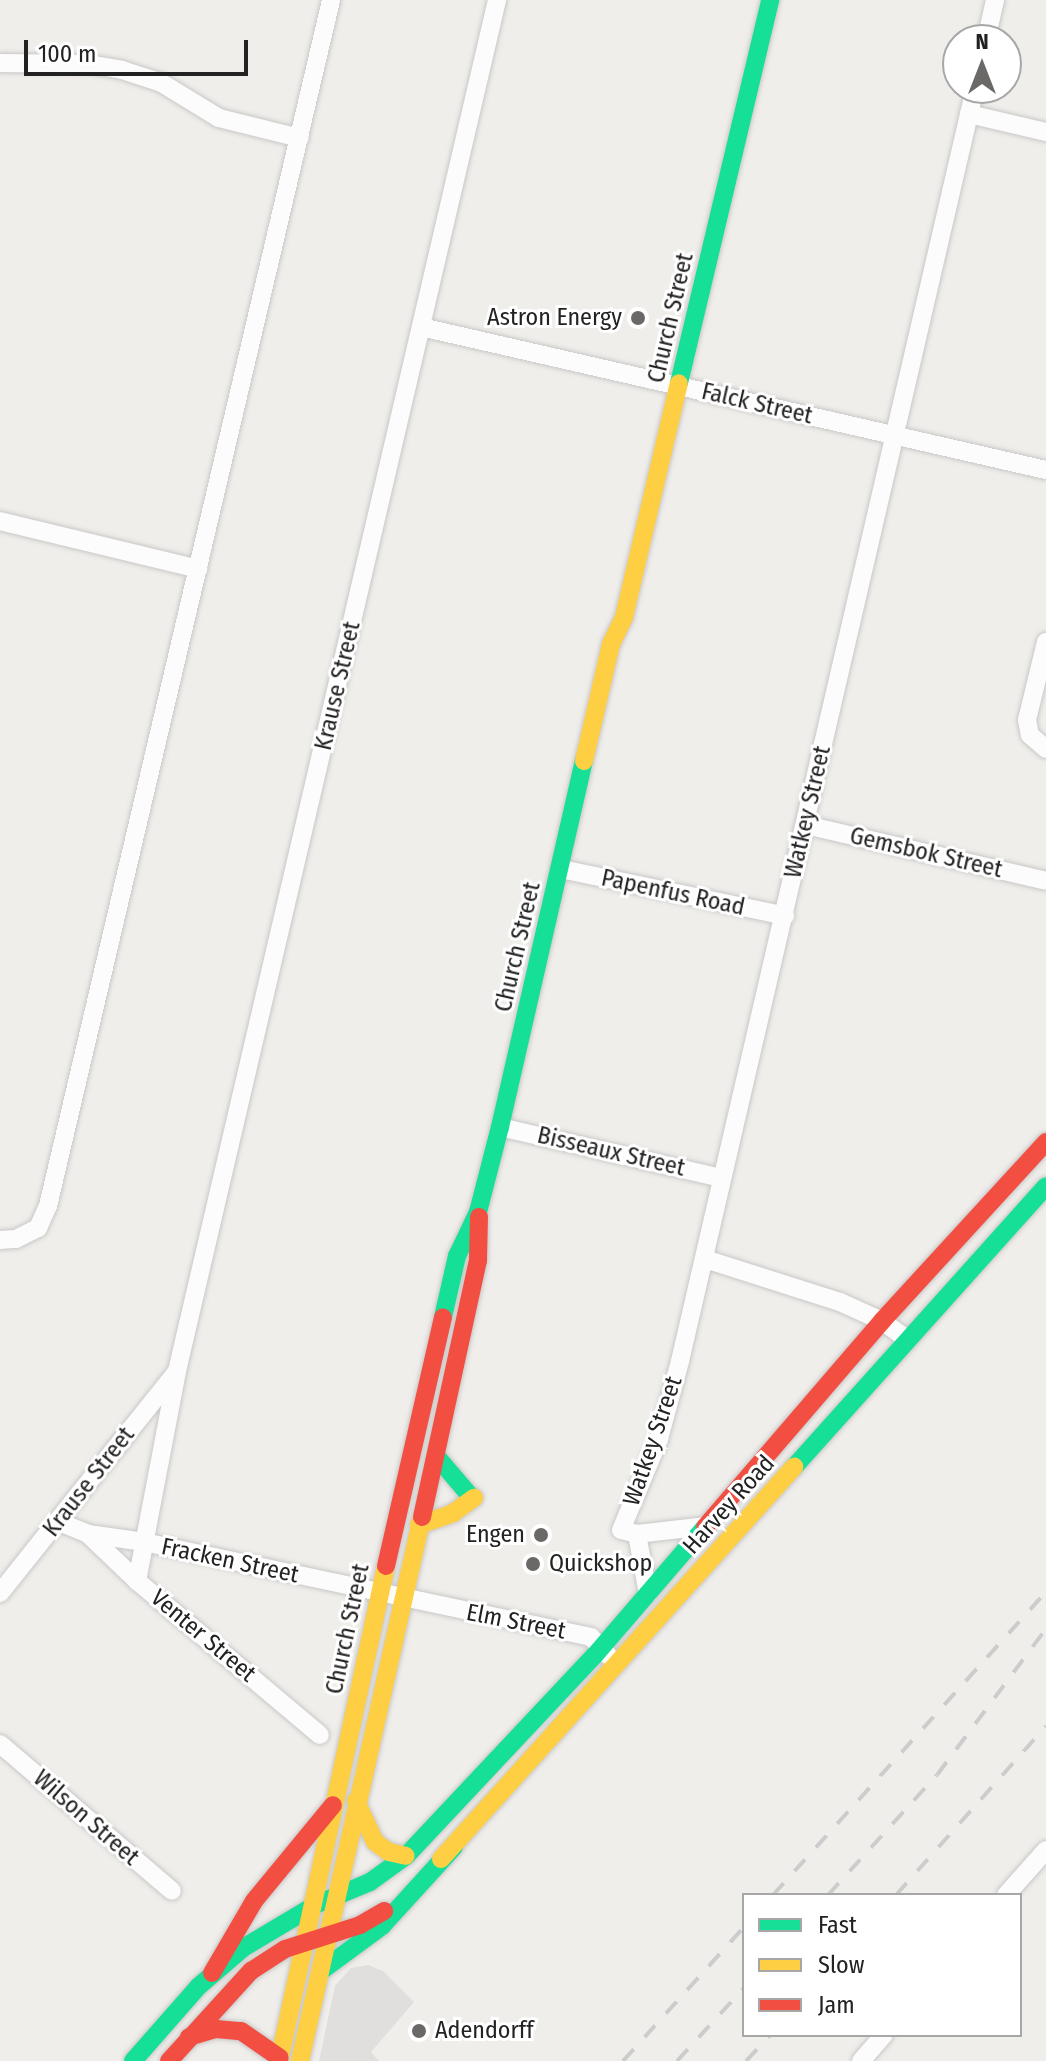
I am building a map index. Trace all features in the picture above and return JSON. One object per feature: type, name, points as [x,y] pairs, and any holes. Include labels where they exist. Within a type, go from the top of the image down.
[{"type":"main road","name":"Church Street","points":[[279,2060],[457,1256],[478,1212],[561,869],[611,644],[624,617],[756,0]]},
{"type":"main road","name":"Church Street","points":[[674,384],[770,0]]},
{"type":"main road","name":"Harvey Road","points":[[212,1973],[258,1938],[315,1905],[370,1882],[406,1856],[501,1758],[603,1645],[882,1321],[1046,1142]]},
{"type":"main road","name":"Harvey Road","points":[[169,2061],[251,1971],[285,1949],[360,1925],[383,1912],[454,1847],[1046,1186]]},
{"type":"main road","name":"Church Street","points":[[300,2061],[356,1800],[437,1457],[478,1260],[478,1212]]},
{"type":"main road","points":[[419,1525],[453,1513],[473,1498],[437,1457]]},
{"type":"main road","points":[[501,1758],[519,1775]]},
{"type":"main road","points":[[356,1800],[375,1842],[389,1852],[406,1856]]},
{"type":"main road","points":[[133,2061],[212,1973],[254,1901],[336,1801]]},
{"type":"main road","points":[[321,1971],[382,1926],[454,1847]]},
{"type":"main road","points":[[189,2037],[230,2029],[251,2036],[279,2060]]},
{"type":"street","points":[[0,1240],[16,1239],[38,1228],[48,1206],[331,0]]},
{"type":"street","name":"Krause Street","points":[[137,1581],[177,1371],[497,0]]},
{"type":"street","points":[[990,24],[995,0]]},
{"type":"street","points":[[0,63],[89,64],[122,70],[160,82],[219,118],[300,138]]},
{"type":"street","name":"Watkey Street","points":[[648,1594],[629,1532],[659,1439],[705,1259],[721,1178],[806,825],[892,435],[971,104]]},
{"type":"street","points":[[969,114],[1046,132]]},
{"type":"street","name":"Falck Street","points":[[421,327],[1046,470]]},
{"type":"street","points":[[0,521],[198,569]]},
{"type":"street","points":[[1046,642],[1027,720],[1030,735],[1046,749]]},
{"type":"street","name":"Gemsbok Street","points":[[806,825],[1046,881]]},
{"type":"street","name":"Papenfus Road","points":[[561,869],[785,916]]},
{"type":"street","name":"Bisseaux Street","points":[[500,1127],[721,1178]]},
{"type":"street","points":[[705,1259],[840,1302],[882,1321],[908,1340]]},
{"type":"street","name":"Krause Street","points":[[0,1593],[177,1371]]},
{"type":"street","name":"Fracken Street","points":[[59,1522],[88,1534],[144,1542],[402,1599]]},
{"type":"street","points":[[629,1532],[707,1526]]},
{"type":"street","name":"Venter Street","points":[[88,1534],[137,1581],[320,1735]]},
{"type":"street","name":"Elm Street","points":[[402,1599],[591,1637],[603,1645]]},
{"type":"street","points":[[603,1645],[616,1667]]},
{"type":"street","name":"Wilson Street","points":[[0,1744],[172,1891]]},
{"type":"street","points":[[1008,1893],[1043,1858]]},
{"type":"street","points":[[861,2061],[882,2037]]},
{"type":"shaded area","points":[[368,1965],[383,1971],[414,2002],[371,2052],[379,2061],[319,2061],[335,1986],[351,1968]]},
{"type":"railway","points":[[775,1893],[1046,1592]]},
{"type":"railway","points":[[830,1893],[937,1775],[1046,1629]]},
{"type":"railway","points":[[898,1893],[1046,1726]]},
{"type":"railway","points":[[623,2061],[742,1929]]},
{"type":"railway","points":[[677,2061],[742,1990]]},
{"type":"railway","points":[[746,2061],[768,2037]]},
{"type":"traffic: fast","points":[[679,383],[770,0]]},
{"type":"traffic: fast","points":[[443,1317],[457,1256],[478,1212],[500,1127],[584,761]]},
{"type":"traffic: fast","points":[[794,1467],[1046,1186]]},
{"type":"traffic: fast","points":[[437,1457],[472,1498]]},
{"type":"traffic: fast","points":[[133,2061],[199,1986],[243,1948],[315,1905],[370,1882],[406,1856],[595,1655],[705,1527]]},
{"type":"traffic: fast","points":[[321,1971],[382,1926],[454,1847]]},
{"type":"traffic: slow","points":[[584,761],[611,644],[624,617],[679,383]]},
{"type":"traffic: slow","points":[[441,1859],[794,1467]]},
{"type":"traffic: slow","points":[[419,1525],[453,1513],[474,1498]]},
{"type":"traffic: slow","points":[[300,2061],[422,1517]]},
{"type":"traffic: slow","points":[[279,2061],[386,1566]]},
{"type":"traffic: slow","points":[[356,1801],[375,1842],[389,1852],[406,1856]]},
{"type":"traffic: jam","points":[[705,1527],[882,1321],[1046,1142]]},
{"type":"traffic: jam","points":[[422,1517],[478,1260],[479,1217]]},
{"type":"traffic: jam","points":[[386,1566],[443,1317]]},
{"type":"traffic: jam","points":[[212,1973],[254,1901],[333,1805]]},
{"type":"traffic: jam","points":[[169,2061],[251,1971],[285,1949],[360,1925],[384,1911]]},
{"type":"traffic: jam","points":[[189,2037],[216,2029],[241,2031],[280,2058]]},
{"type":"place","name":"Astron Energy","points":[[638,318]]},
{"type":"place","name":"Engen","points":[[541,1535]]},
{"type":"place","name":"Quickshop","points":[[533,1564]]},
{"type":"place","name":"Adendorff","points":[[419,2031]]}]
